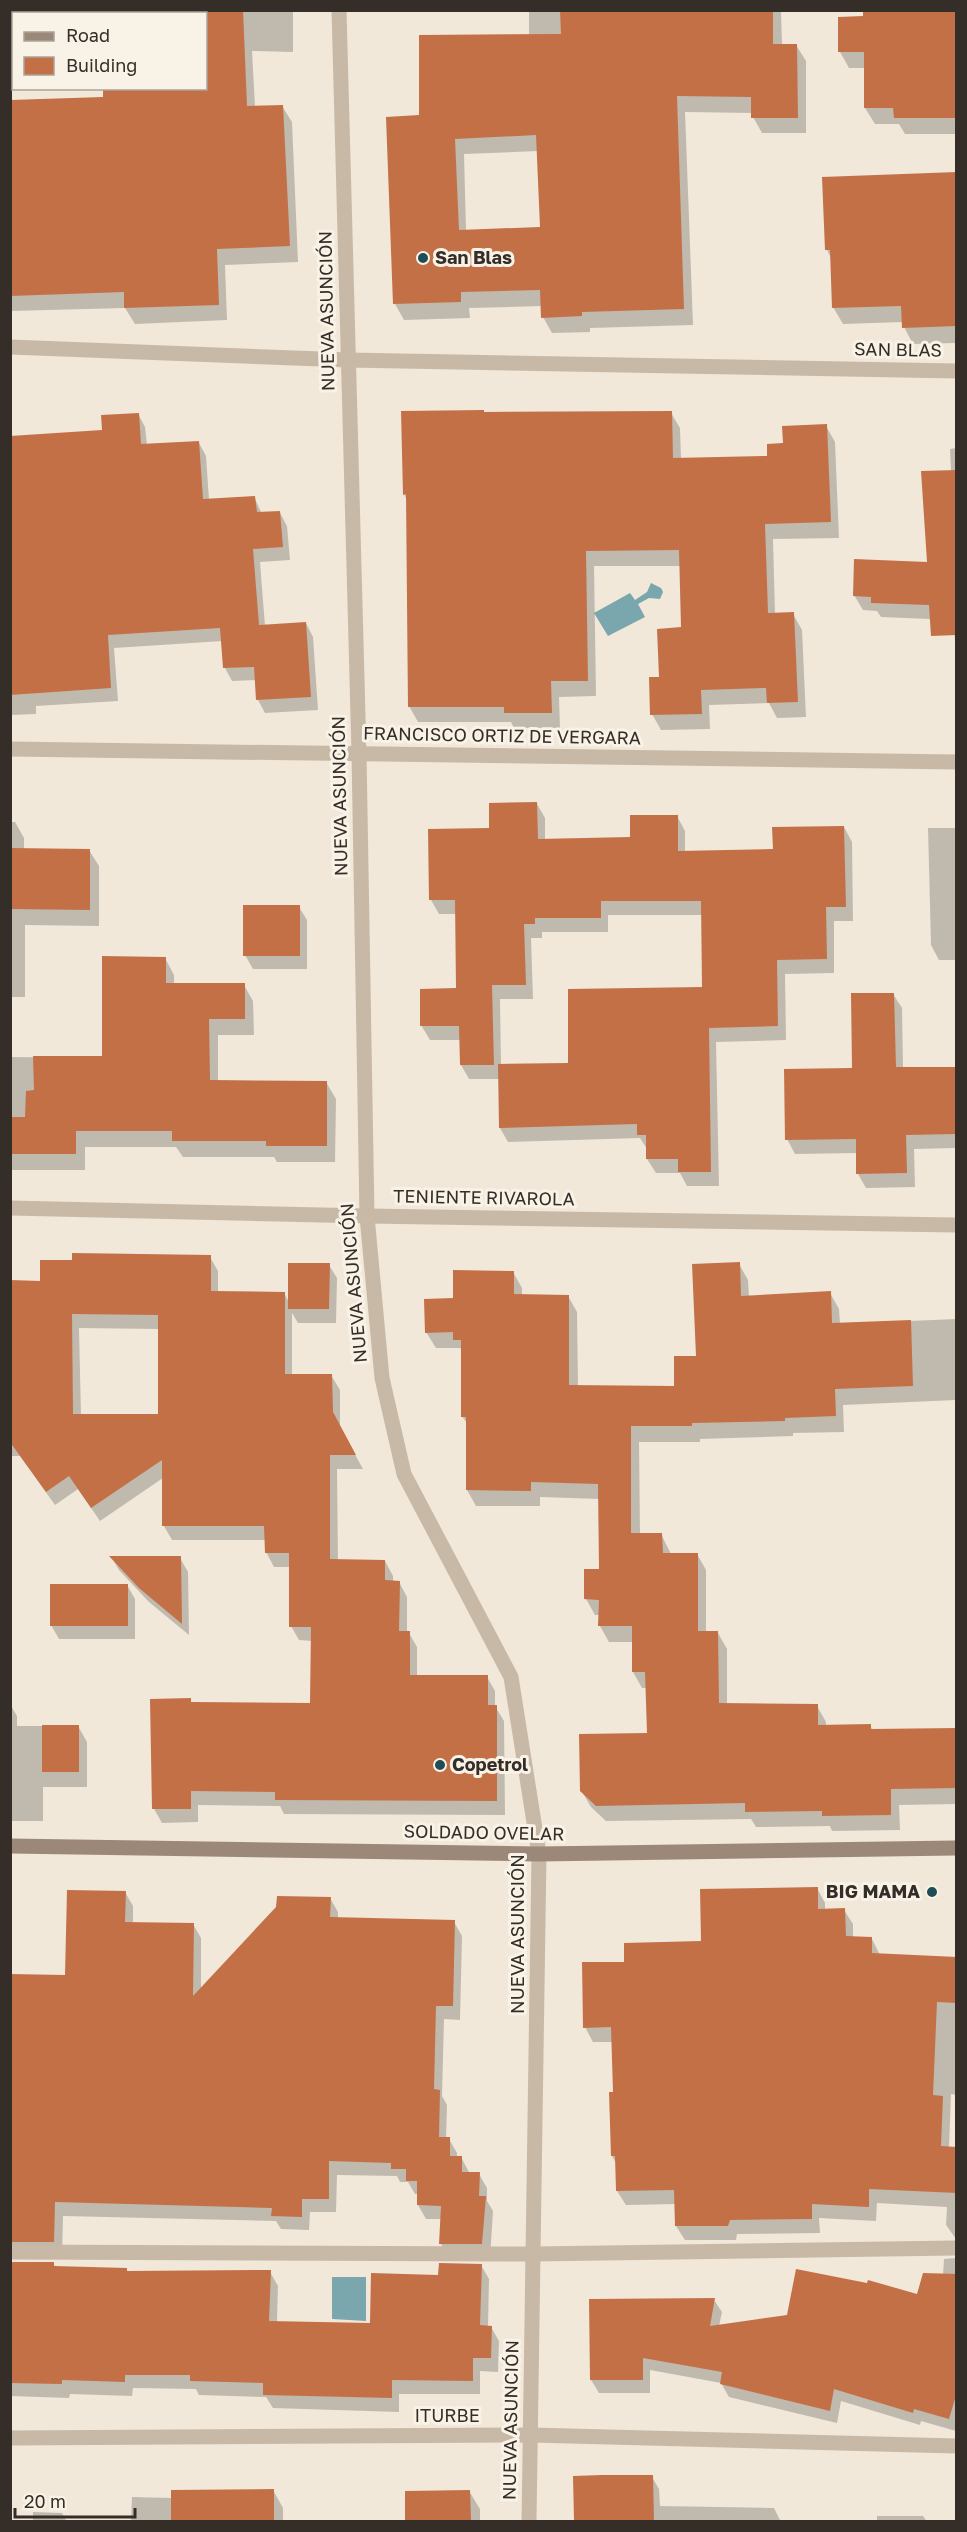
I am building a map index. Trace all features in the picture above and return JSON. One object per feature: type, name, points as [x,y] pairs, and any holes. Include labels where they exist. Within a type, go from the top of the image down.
[{"type":"main road","name":"SOLDADO OVELAR","points":[[10,1846],[539,1854],[957,1848]]},
{"type":"street","name":"NUEVA ASUNCIÓN","points":[[339,10],[359,753],[367,1216],[382,1378],[404,1474],[511,1677],[539,1854],[529,2522]]},
{"type":"street","name":"SAN BLAS","points":[[10,346],[348,360],[957,371]]},
{"type":"street","name":"FRANCISCO ORTIZ DE VERGARA","points":[[10,749],[957,762]]},
{"type":"street","name":"TENIENTE RIVAROLA","points":[[10,1208],[957,1225]]},
{"type":"street","points":[[10,2252],[533,2254],[957,2248]]},
{"type":"street","name":"ITURBE","points":[[10,2438],[531,2435],[957,2446]]},
{"type":"water","points":[[651,583],[661,588],[663,592],[660,599],[649,598],[638,604],[645,617],[608,636],[594,613],[630,593],[635,600],[647,592]]},
{"type":"water","points":[[332,2277],[366,2277],[366,2321],[332,2319]]},
{"type":"building","points":[[206,10],[243,10],[247,106],[283,105],[290,246],[217,249],[219,305],[124,308],[124,292],[10,296],[10,100],[103,97],[103,90],[207,90]]},
{"type":"building","points":[[560,10],[773,10],[773,44],[797,44],[798,118],[751,118],[751,97],[677,96],[684,309],[582,312],[582,316],[541,318],[540,290],[461,292],[461,302],[393,304],[386,117],[419,115],[419,35],[561,34]],"holes":[[[536,135],[540,227],[459,230],[455,139]]]},
{"type":"building","points":[[863,10],[957,10],[957,118],[894,118],[893,108],[864,108],[864,52],[838,52],[838,17],[863,16]]},
{"type":"building","points":[[957,172],[957,326],[902,328],[901,306],[832,308],[830,250],[825,250],[822,177]]},
{"type":"building","points":[[484,410],[484,412],[672,411],[673,458],[767,456],[767,444],[783,443],[782,426],[827,424],[831,522],[765,524],[768,613],[794,612],[798,702],[767,703],[766,688],[701,690],[702,714],[650,715],[649,677],[659,677],[657,629],[681,627],[679,550],[586,551],[588,681],[551,681],[552,713],[504,713],[504,707],[408,707],[406,494],[403,495],[401,411]]},
{"type":"building","points":[[139,413],[141,444],[199,441],[203,499],[255,496],[257,512],[280,511],[283,547],[253,549],[259,625],[306,622],[311,697],[256,700],[254,667],[223,668],[220,628],[108,635],[111,688],[10,695],[10,436],[102,430],[101,415]]},
{"type":"building","points":[[957,470],[957,635],[931,636],[929,605],[871,603],[871,597],[853,596],[854,559],[927,562],[921,471]]},
{"type":"building","points":[[537,802],[538,839],[630,837],[630,815],[678,815],[678,851],[773,849],[772,827],[844,826],[846,907],[826,907],[827,959],[777,960],[778,1026],[709,1028],[711,1172],[678,1172],[678,1159],[646,1159],[646,1135],[637,1135],[637,1124],[499,1128],[498,1064],[568,1063],[568,989],[702,987],[701,901],[601,901],[601,918],[535,918],[535,924],[524,924],[526,985],[492,985],[494,1065],[460,1065],[459,1026],[420,1026],[420,989],[456,988],[455,900],[429,900],[428,829],[489,828],[489,803]]},
{"type":"building","points":[[10,848],[90,849],[90,910],[10,909]]},
{"type":"building","points":[[243,905],[300,905],[300,956],[243,956]]},
{"type":"building","points":[[102,956],[166,957],[166,983],[245,983],[245,1019],[209,1019],[210,1080],[327,1081],[327,1146],[266,1146],[266,1141],[172,1141],[172,1131],[76,1131],[76,1154],[10,1154],[10,1117],[25,1117],[26,1091],[34,1090],[33,1056],[102,1056]]},
{"type":"building","points":[[851,993],[894,993],[896,1067],[957,1067],[957,1134],[906,1135],[907,1173],[856,1174],[856,1139],[785,1140],[784,1069],[852,1068]]},
{"type":"building","points":[[72,1253],[211,1255],[211,1291],[285,1292],[285,1374],[332,1374],[333,1412],[356,1455],[330,1455],[330,1559],[385,1560],[385,1580],[400,1581],[399,1631],[410,1631],[410,1675],[488,1675],[488,1705],[497,1705],[497,1801],[275,1800],[275,1792],[191,1791],[191,1809],[152,1809],[150,1699],[191,1698],[191,1702],[310,1703],[311,1627],[289,1627],[289,1553],[265,1553],[264,1526],[162,1526],[162,1460],[91,1508],[69,1476],[46,1492],[10,1442],[10,1280],[40,1281],[40,1260],[72,1260]],"holes":[[[72,1314],[158,1315],[158,1414],[73,1414]]]},
{"type":"building","points":[[740,1262],[741,1296],[831,1291],[832,1323],[911,1320],[913,1386],[835,1389],[836,1416],[785,1418],[785,1421],[692,1423],[692,1426],[631,1426],[631,1533],[662,1533],[663,1553],[698,1553],[698,1631],[718,1631],[719,1703],[818,1704],[818,1725],[871,1724],[871,1729],[957,1728],[957,1788],[891,1789],[891,1815],[822,1816],[822,1811],[745,1812],[745,1803],[596,1806],[580,1791],[579,1734],[647,1733],[645,1672],[632,1672],[632,1626],[598,1626],[599,1600],[584,1599],[584,1569],[599,1569],[598,1484],[531,1482],[531,1491],[466,1490],[466,1417],[461,1417],[461,1340],[453,1340],[453,1332],[425,1333],[424,1299],[453,1298],[453,1270],[514,1271],[514,1294],[569,1295],[569,1385],[674,1386],[674,1356],[696,1356],[692,1264]]},
{"type":"building","points":[[288,1263],[330,1263],[329,1309],[288,1309]]},
{"type":"building","points":[[109,1556],[181,1556],[182,1624],[139,1588]]},
{"type":"building","points":[[50,1584],[128,1584],[128,1626],[50,1626]]},
{"type":"building","points":[[42,1725],[79,1725],[79,1772],[42,1772]]},
{"type":"building","points":[[818,1887],[818,1909],[845,1908],[846,1936],[872,1937],[872,1953],[957,1957],[957,2003],[937,2002],[933,2095],[943,2096],[941,2146],[957,2147],[957,2193],[869,2189],[869,2207],[812,2204],[812,2219],[730,2220],[728,2226],[675,2226],[674,2190],[616,2191],[615,2156],[611,2156],[609,2092],[613,2092],[611,2027],[583,2028],[582,1962],[624,1962],[624,1943],[701,1941],[700,1889]]},
{"type":"building","points":[[67,1890],[126,1891],[125,1922],[194,1923],[193,1996],[276,1907],[277,1896],[331,1897],[330,1917],[455,1920],[453,2006],[436,2006],[434,2089],[440,2090],[439,2137],[450,2137],[450,2156],[462,2156],[462,2172],[480,2172],[479,2196],[486,2196],[482,2244],[439,2244],[441,2206],[417,2205],[417,2181],[406,2181],[406,2169],[391,2169],[391,2163],[329,2161],[329,2199],[302,2199],[302,2217],[271,2216],[272,2208],[55,2202],[54,2242],[10,2242],[10,1974],[65,1975]]},
{"type":"building","points":[[10,2262],[54,2262],[54,2266],[127,2268],[127,2271],[271,2270],[269,2321],[370,2323],[371,2273],[438,2275],[439,2263],[482,2264],[480,2325],[492,2326],[491,2358],[473,2358],[473,2381],[392,2380],[392,2398],[263,2395],[263,2383],[190,2381],[190,2375],[125,2375],[125,2382],[62,2380],[62,2384],[10,2383]]},
{"type":"building","points":[[796,2269],[867,2283],[868,2280],[917,2294],[923,2273],[957,2274],[957,2392],[949,2419],[914,2409],[913,2413],[834,2389],[830,2411],[720,2384],[722,2372],[643,2358],[643,2380],[590,2380],[589,2299],[715,2298],[710,2326],[787,2315]]},
{"type":"building","points":[[653,2475],[654,2522],[574,2521],[573,2476]]},
{"type":"building","points":[[274,2489],[274,2522],[171,2522],[171,2490]]},
{"type":"building","points":[[470,2490],[471,2522],[405,2522],[405,2491]]},
{"type":"place","name":"San Blas","points":[[423,258]]},
{"type":"place","name":"Copetrol","points":[[440,1765]]},
{"type":"place","name":"BIG MAMA","points":[[932,1892]]}]
